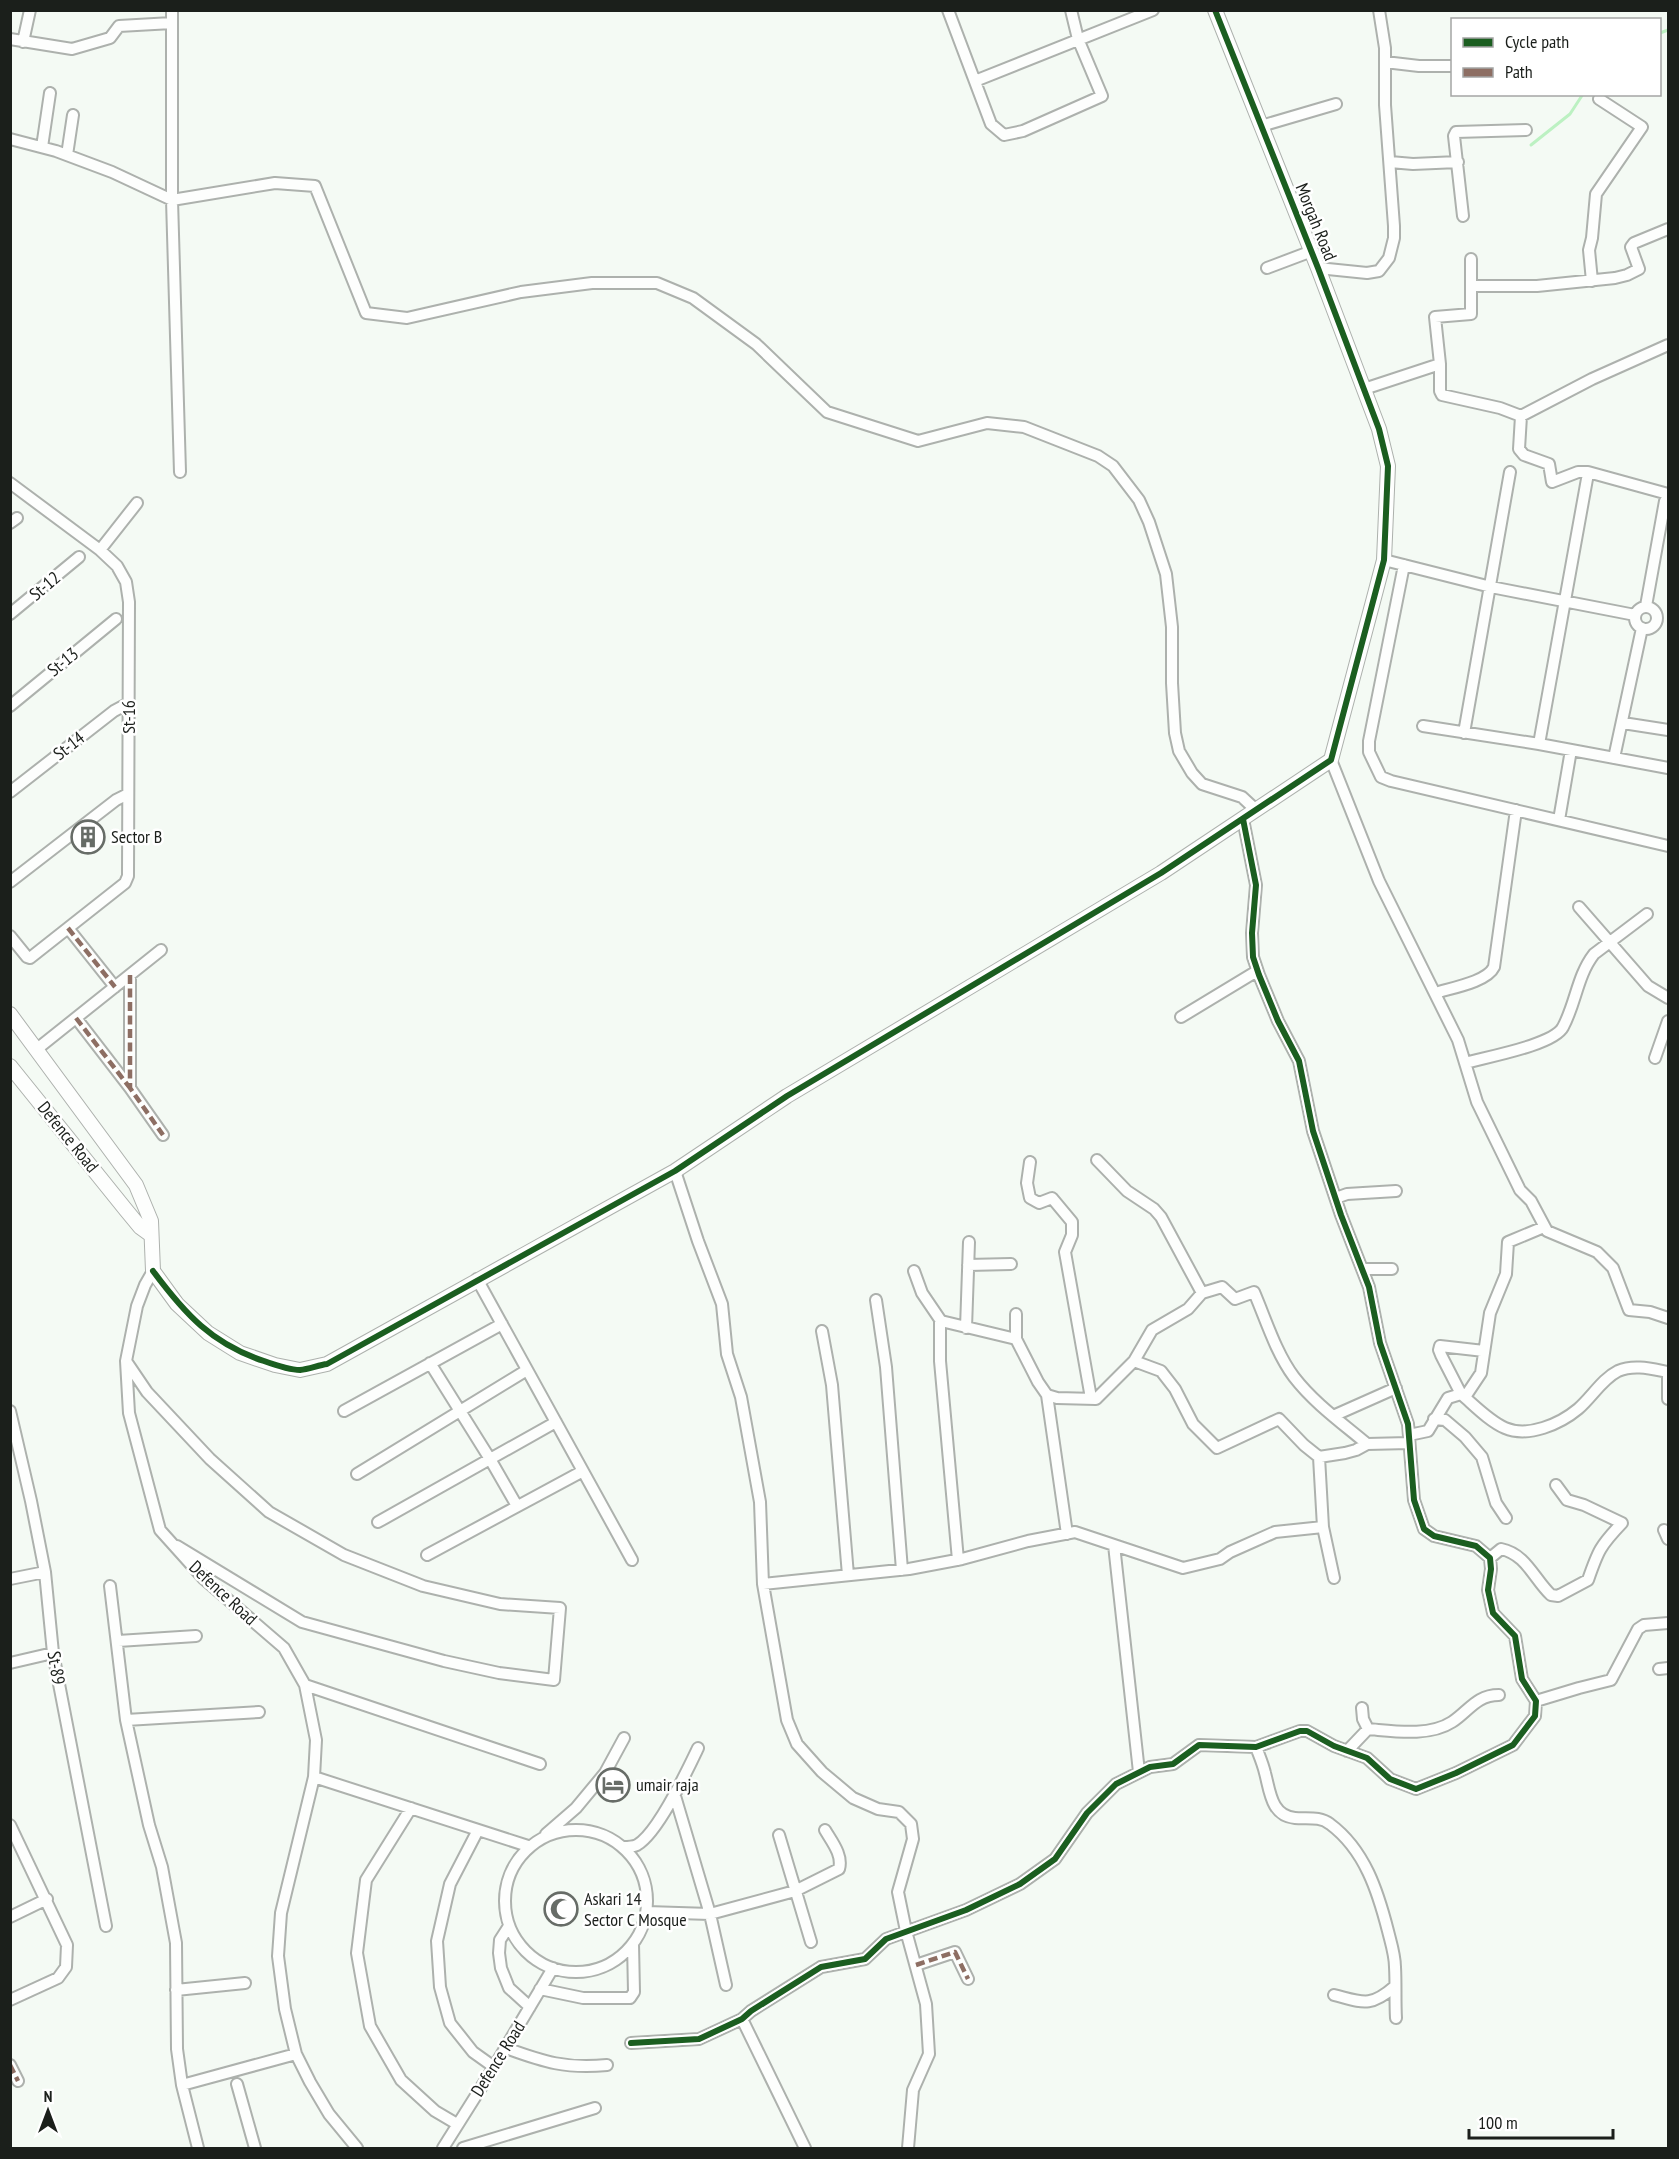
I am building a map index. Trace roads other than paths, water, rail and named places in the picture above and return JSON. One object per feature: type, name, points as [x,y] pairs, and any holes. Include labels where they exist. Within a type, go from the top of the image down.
[{"type":"street","points":[[22,42],[30,10]]},
{"type":"street","points":[[172,10],[172,200],[180,472]]},
{"type":"street","points":[[948,10],[991,124],[1004,135],[1023,131],[1102,96],[1078,39],[1071,10]]},
{"type":"street","points":[[975,81],[1153,10]]},
{"type":"street","name":"Morgah Road","points":[[1215,10],[1312,251],[1364,389],[1384,447],[1388,466],[1384,560],[1331,760]]},
{"type":"street","points":[[1318,268],[1366,273],[1379,271],[1389,258],[1394,238],[1385,105],[1384,44],[1379,10]]},
{"type":"street","points":[[10,39],[72,48],[110,38],[119,26],[172,22]]},
{"type":"street","points":[[1385,62],[1419,66],[1451,66]]},
{"type":"street","points":[[42,147],[50,93]]},
{"type":"street","points":[[1592,281],[1589,250],[1596,194],[1642,127],[1599,99]]},
{"type":"street","points":[[1262,126],[1336,104]]},
{"type":"street","points":[[67,155],[73,115]]},
{"type":"street","points":[[1463,216],[1454,136],[1456,132],[1526,130]]},
{"type":"street","points":[[10,139],[67,155],[112,172],[172,200],[275,183],[315,186],[366,313],[407,318],[521,292],[592,284],[657,284],[693,298],[756,344],[827,412],[918,441],[987,423],[1024,427],[1098,456],[1113,466],[1139,500],[1149,522],[1166,574],[1172,627],[1175,733],[1179,751],[1192,773],[1202,784],[1242,797],[1257,810]]},
{"type":"street","points":[[1390,162],[1413,164],[1458,162]]},
{"type":"street","points":[[1471,286],[1537,286],[1615,278],[1639,269],[1631,247],[1634,243],[1668,229]]},
{"type":"street","points":[[1267,268],[1312,251]]},
{"type":"street","points":[[1472,259],[1471,314],[1435,317],[1442,394],[1500,408],[1521,416],[1592,379],[1667,349]]},
{"type":"street","points":[[1364,389],[1440,364]]},
{"type":"street","points":[[1521,416],[1519,449],[1524,455],[1549,464],[1552,482],[1578,472],[1588,472],[1667,497],[1646,606]]},
{"type":"street","points":[[1464,733],[1510,472]]},
{"type":"street","points":[[1539,744],[1587,479]]},
{"type":"street","name":"St-16","points":[[10,483],[100,550],[117,566],[126,582],[129,602],[128,876],[125,883],[30,958],[10,936]]},
{"type":"street","points":[[100,550],[137,503]]},
{"type":"street","name":"St-12","points":[[10,614],[79,558]]},
{"type":"street","points":[[1384,560],[1491,587],[1635,615]]},
{"type":"street","points":[[1404,565],[1370,741],[1373,762],[1381,777],[1668,846]]},
{"type":"street","points":[[1646,606],[1653,609],[1663,619],[1652,627],[1642,628],[1637,624],[1635,615],[1639,609],[1646,606]]},
{"type":"street","name":"St-13","points":[[10,706],[116,619]]},
{"type":"street","points":[[1614,758],[1642,628]]},
{"type":"street","name":"St-14","points":[[10,792],[114,711],[129,703]]},
{"type":"street","points":[[1623,723],[1668,730]]},
{"type":"street","points":[[1423,726],[1539,744],[1668,768]]},
{"type":"street","points":[[1559,820],[1572,750]]},
{"type":"street","points":[[153,1271],[177,1305],[208,1333],[240,1353],[275,1365],[300,1370],[327,1364],[675,1171],[788,1096],[1161,873],[1331,760],[1379,881],[1458,1040],[1477,1102],[1520,1190],[1531,1201],[1547,1231],[1597,1252],[1613,1268],[1629,1310],[1650,1312],[1668,1318]]},
{"type":"street","points":[[10,882],[116,800],[128,794]]},
{"type":"street","points":[[1435,993],[1491,974],[1494,967],[1516,810]]},
{"type":"street","points":[[632,2043],[699,2039],[742,2019],[821,1967],[865,1959],[886,1939],[966,1910],[1020,1884],[1055,1859],[1087,1813],[1116,1784],[1150,1767],[1173,1764],[1199,1745],[1256,1747],[1300,1731],[1307,1731],[1347,1751],[1367,1758],[1390,1779],[1416,1789],[1514,1745],[1535,1716],[1536,1701],[1522,1679],[1515,1636],[1493,1613],[1488,1590],[1490,1558],[1476,1546],[1434,1536],[1424,1529],[1414,1500],[1408,1424],[1380,1343],[1369,1287],[1313,1131],[1299,1061],[1278,1021],[1253,957],[1252,933],[1256,885],[1243,819]]},
{"type":"street","points":[[1579,907],[1648,986],[1668,998]]},
{"type":"street","points":[[1465,1063],[1545,1041],[1558,1034],[1563,1028],[1578,982],[1589,960],[1647,914]]},
{"type":"street","points":[[68,928],[115,987]]},
{"type":"street","points":[[37,1049],[161,950]]},
{"type":"street","points":[[1181,1017],[1257,971]]},
{"type":"street","points":[[130,975],[130,1088]]},
{"type":"street","points":[[10,1014],[136,1185],[151,1221],[151,1234]]},
{"type":"street","points":[[76,1018],[163,1135]]},
{"type":"street","points":[[1655,1058],[1668,1021]]},
{"type":"street","name":"Defence Road","points":[[10,1066],[140,1227],[151,1234],[153,1271],[137,1306],[126,1360],[129,1413],[160,1530],[170,1542],[177,1546],[204,1580],[284,1648],[304,1685],[316,1740],[314,1777],[282,1912],[278,1956],[285,2009],[296,2054],[329,2114],[357,2148]]},
{"type":"street","points":[[1097,1160],[1127,1191],[1154,1209],[1161,1217],[1202,1293]]},
{"type":"street","points":[[1030,1162],[1027,1183],[1030,1198],[1039,1203],[1052,1198],[1072,1222],[1072,1235],[1065,1252],[1091,1398]]},
{"type":"street","points":[[675,1171],[722,1305],[727,1354],[741,1397],[760,1502],[763,1584],[787,1720],[797,1744],[822,1772],[854,1798],[879,1809],[899,1812],[911,1824],[913,1839],[898,1892],[926,2004],[929,2054],[914,2090],[908,2148]]},
{"type":"street","points":[[1336,1198],[1347,1194],[1396,1191]]},
{"type":"street","points":[[1134,1361],[1161,1371],[1175,1389],[1193,1424],[1216,1448],[1279,1419],[1304,1445],[1320,1457],[1346,1453],[1367,1444],[1409,1439],[1428,1431],[1448,1398],[1463,1396],[1479,1378],[1490,1313],[1504,1281],[1508,1242],[1544,1227]]},
{"type":"street","points":[[966,1328],[969,1242]]},
{"type":"street","points":[[968,1265],[1011,1264]]},
{"type":"street","points":[[1362,1269],[1392,1269]]},
{"type":"street","points":[[914,1270],[922,1293],[940,1320],[940,1361],[958,1560]]},
{"type":"street","points":[[477,1279],[632,1560]]},
{"type":"street","points":[[1047,1395],[1057,1398],[1096,1399],[1134,1361],[1152,1330],[1188,1309],[1202,1293],[1222,1287],[1235,1299],[1254,1292],[1293,1377],[1333,1416],[1367,1444]]},
{"type":"street","points":[[876,1300],[886,1367],[902,1570]]},
{"type":"street","points":[[1016,1314],[1016,1339],[1047,1395],[1067,1534]]},
{"type":"street","points":[[940,1320],[1016,1339]]},
{"type":"street","points":[[344,1411],[502,1324]]},
{"type":"street","points":[[822,1331],[832,1385],[848,1575]]},
{"type":"street","points":[[1484,1351],[1440,1346],[1439,1350],[1463,1396],[1506,1429],[1525,1431],[1553,1426],[1578,1409],[1605,1381],[1618,1372],[1633,1368],[1668,1372]]},
{"type":"street","points":[[126,1360],[147,1392],[210,1459],[269,1512],[344,1556],[434,1588],[500,1604],[560,1608],[554,1680],[499,1673],[444,1661],[302,1622],[177,1546]]},
{"type":"street","points":[[430,1363],[517,1506]]},
{"type":"street","points":[[357,1474],[527,1370]]},
{"type":"street","points":[[1668,1377],[1668,1399]]},
{"type":"street","points":[[1333,1416],[1396,1388]]},
{"type":"street","name":"St-89","points":[[10,1411],[45,1572],[53,1653],[106,1926]]},
{"type":"street","points":[[1434,1419],[1446,1420],[1482,1457],[1490,1489],[1506,1518]]},
{"type":"street","points":[[378,1522],[556,1422]]},
{"type":"street","points":[[1320,1457],[1323,1527],[1334,1578]]},
{"type":"street","points":[[427,1555],[583,1471]]},
{"type":"street","points":[[1490,1558],[1501,1549],[1516,1556],[1530,1567],[1535,1578],[1551,1595],[1558,1596],[1588,1580],[1597,1552],[1622,1523],[1584,1505],[1567,1500],[1556,1485]]},
{"type":"street","points":[[763,1584],[902,1570],[958,1560],[1028,1541],[1075,1532],[1183,1568],[1220,1559],[1230,1552],[1275,1532],[1323,1527]]},
{"type":"street","points":[[1114,1545],[1138,1773]]},
{"type":"street","points":[[10,1579],[45,1572]]},
{"type":"street","points":[[110,1586],[126,1720],[148,1825],[162,1867],[176,1943],[177,2049],[182,2085],[198,2148]]},
{"type":"street","points":[[1536,1701],[1611,1680],[1638,1629],[1644,1625],[1668,1623]]},
{"type":"street","points":[[118,1641],[196,1636]]},
{"type":"street","points":[[10,1663],[53,1653]]},
{"type":"street","points":[[304,1685],[540,1764]]},
{"type":"street","points":[[1368,1729],[1410,1732],[1441,1727],[1451,1722],[1481,1698],[1499,1695]]},
{"type":"street","points":[[1362,1708],[1363,1719],[1368,1729]]},
{"type":"street","points":[[126,1720],[259,1712]]},
{"type":"street","points":[[1347,1751],[1368,1729]]},
{"type":"street","points":[[539,1840],[576,1808],[605,1773],[624,1738]]},
{"type":"street","points":[[1256,1747],[1264,1768],[1271,1801],[1280,1813],[1288,1818],[1318,1818],[1329,1823],[1344,1837],[1368,1871],[1378,1892],[1392,1947],[1395,1967],[1396,2018]]},
{"type":"street","points":[[623,1847],[636,1845],[649,1833],[675,1796],[698,1749]]},
{"type":"street","points":[[314,1777],[528,1846]]},
{"type":"street","points":[[675,1796],[710,1914],[726,1985]]},
{"type":"street","points":[[411,1808],[366,1880],[357,1953],[370,2026],[401,2080],[435,2111],[457,2124]]},
{"type":"street","points":[[10,2000],[58,1978],[66,1967],[67,1945],[11,1827]]},
{"type":"street","points":[[478,1830],[450,1884],[436,1941],[440,1987],[450,2023],[473,2052],[494,2067]]},
{"type":"street","points":[[647,1912],[710,1914],[795,1891],[838,1869],[841,1863],[840,1856],[825,1830]]},
{"type":"street","points":[[565,1832],[591,1832],[623,1847],[635,1861],[643,1876],[647,1894],[647,1912],[642,1929],[633,1944],[620,1957],[605,1966],[579,1972],[552,1968],[538,1962],[516,1940],[505,1910],[505,1895],[515,1860],[528,1846],[565,1832]]},
{"type":"street","points":[[778,1835],[811,1942]]},
{"type":"street","points":[[10,1917],[46,1899]]},
{"type":"street","points":[[509,1926],[500,1940],[501,1968],[510,1988],[530,2007]]},
{"type":"street","points":[[540,1989],[583,1998],[630,1998],[634,1992],[633,1944]]},
{"type":"street","points":[[916,1965],[955,1952],[968,1979]]},
{"type":"street","name":"Defence Road","points":[[443,2148],[506,2048],[552,1968]]},
{"type":"street","points":[[176,1990],[245,1983]]},
{"type":"street","points":[[1334,1995],[1362,2002],[1380,1999],[1394,1987]]},
{"type":"street","points":[[742,2019],[805,2148]]},
{"type":"street","points":[[506,2048],[558,2065],[581,2068],[607,2065]]},
{"type":"street","points":[[182,2085],[296,2054]]},
{"type":"street","points":[[10,2065],[18,2081]]},
{"type":"street","points":[[237,2084],[255,2148]]},
{"type":"street","points":[[463,2148],[595,2108]]},
{"type":"waterway","points":[[1661,33],[1668,30]]},
{"type":"waterway","points":[[1531,145],[1570,114],[1582,96]]},
{"type":"place","name":"Sector B","points":[[88,837]]},
{"type":"place","name":"umair raja","points":[[613,1785]]},
{"type":"place","name":"Askari 14 Sector C Mosque","points":[[561,1909]]}]
